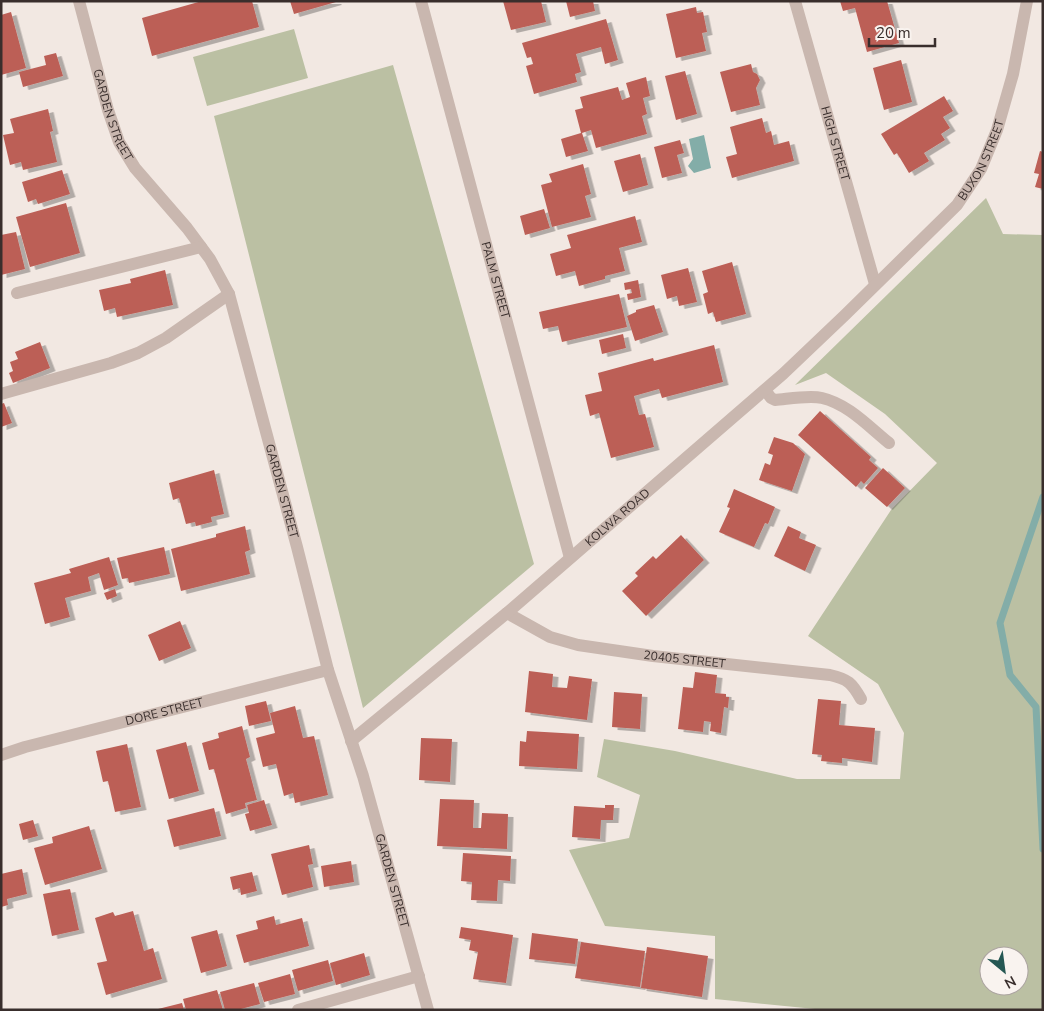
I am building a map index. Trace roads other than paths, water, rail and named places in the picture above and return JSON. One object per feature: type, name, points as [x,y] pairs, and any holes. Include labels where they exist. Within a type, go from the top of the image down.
[{"type":"street","name":"GARDEN STREET","points":[[79,1],[108,110],[119,142],[135,168],[210,259],[229,294],[328,670],[363,776],[428,1010]]},
{"type":"street","name":"PALM STREET","points":[[421,1],[570,558]]},
{"type":"street","name":"HIGH STREET","points":[[795,1],[875,284]]},
{"type":"street","name":"BUXON STREET","points":[[875,284],[957,205],[982,170],[997,130],[1013,74],[1027,1]]},
{"type":"street","points":[[17,293],[201,247]]},
{"type":"street","name":"KOLWA ROAD","points":[[351,741],[507,613],[764,390],[845,315],[875,284]]},
{"type":"street","points":[[1,394],[111,363],[138,353],[166,338],[229,294]]},
{"type":"street","points":[[764,390],[775,400],[819,398],[838,403],[889,443]]},
{"type":"street","name":"20405 STREET","points":[[507,613],[550,638],[578,645],[653,656],[844,678],[853,685],[862,699]]},
{"type":"street","name":"DORE STREET","points":[[1,755],[25,747],[328,670]]},
{"type":"street","points":[[298,1010],[419,976]]},
{"type":"water","points":[[704,135],[711,168],[694,173],[688,166],[693,159],[689,139]]},
{"type":"waterway","points":[[1043,497],[1000,623],[1010,675],[1036,707],[1043,849]]}]
